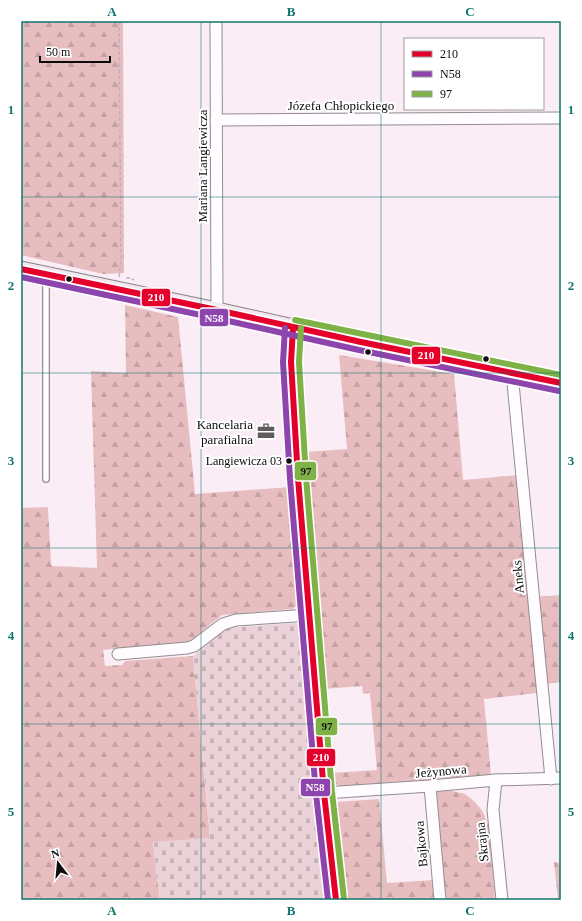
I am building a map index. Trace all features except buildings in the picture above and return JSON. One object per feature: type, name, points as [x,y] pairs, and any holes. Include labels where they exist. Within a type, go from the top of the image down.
[{"type":"street","name":"Mariana Langiewicza","points":[[216,21],[217,310]]},
{"type":"street","name":"Józefa Chłopickiego","points":[[216,120],[561,118]]},
{"type":"street","points":[[21,269],[217,310],[293,328],[561,383]]},
{"type":"street","points":[[293,328],[291,362],[298,478],[324,793],[336,900]]},
{"type":"street","name":"Aneks","points":[[512,373],[556,778]]},
{"type":"street","points":[[118,654],[187,648],[194,646],[224,624],[236,620],[310,615]]},
{"type":"street","name":"Jeżynowa","points":[[324,793],[496,780],[556,778]]},
{"type":"street","name":"Skrajna","points":[[496,780],[493,810],[502,900]]},
{"type":"street","name":"Bajkowa","points":[[430,786],[440,900]]},
{"type":"lane","points":[[46,274],[46,478]]},
{"type":"path","points":[[119,21],[121,260],[119,280]]},
{"type":"green space","points":[[21,21],[123,21],[124,273],[103,274],[21,255]]},
{"type":"green space","points":[[125,305],[178,317],[195,494],[290,487],[300,602],[293,609],[222,615],[189,642],[103,650],[105,666],[122,665],[125,661],[193,656],[210,838],[153,843],[160,900],[21,900],[21,508],[48,507],[52,566],[97,568],[91,371],[126,373]]},
{"type":"green space","points":[[339,355],[454,374],[463,480],[518,475],[538,693],[484,699],[491,776],[342,789],[335,783],[332,773],[377,770],[370,693],[363,694],[362,686],[324,689],[306,452],[347,449]]},
{"type":"green space","points":[[561,595],[561,682],[545,684],[537,597]]},
{"type":"green space","points":[[295,623],[304,626],[331,900],[160,900],[153,842],[210,838],[193,656],[225,628]]},
{"type":"green space","points":[[436,791],[452,791],[465,794],[475,802],[483,812],[490,831],[495,900],[445,900]]},
{"type":"green space","points":[[379,799],[387,883],[434,880],[436,900],[346,900],[337,802]]},
{"type":"green space","points":[[554,862],[561,863],[561,900],[558,900]]},
{"type":"transit line","name":"210","points":[[21,269],[561,383]]},
{"type":"transit line","name":"N58","points":[[21,277],[359,350],[559,391]]},
{"type":"transit line","name":"97","points":[[295,320],[561,375]]},
{"type":"transit line","name":"N58","points":[[285,328],[283,362],[290,479],[316,794],[328,900]]},
{"type":"transit line","name":"210","points":[[293,328],[291,362],[298,478],[324,793],[336,900]]},
{"type":"transit line","name":"97","points":[[301,328],[299,362],[306,477],[332,792],[344,899]]},
{"type":"place","name":"Kancelaria parafialna","points":[[266,431]]},
{"type":"place","name":"Langiewicza 03","points":[[289,461]]}]
